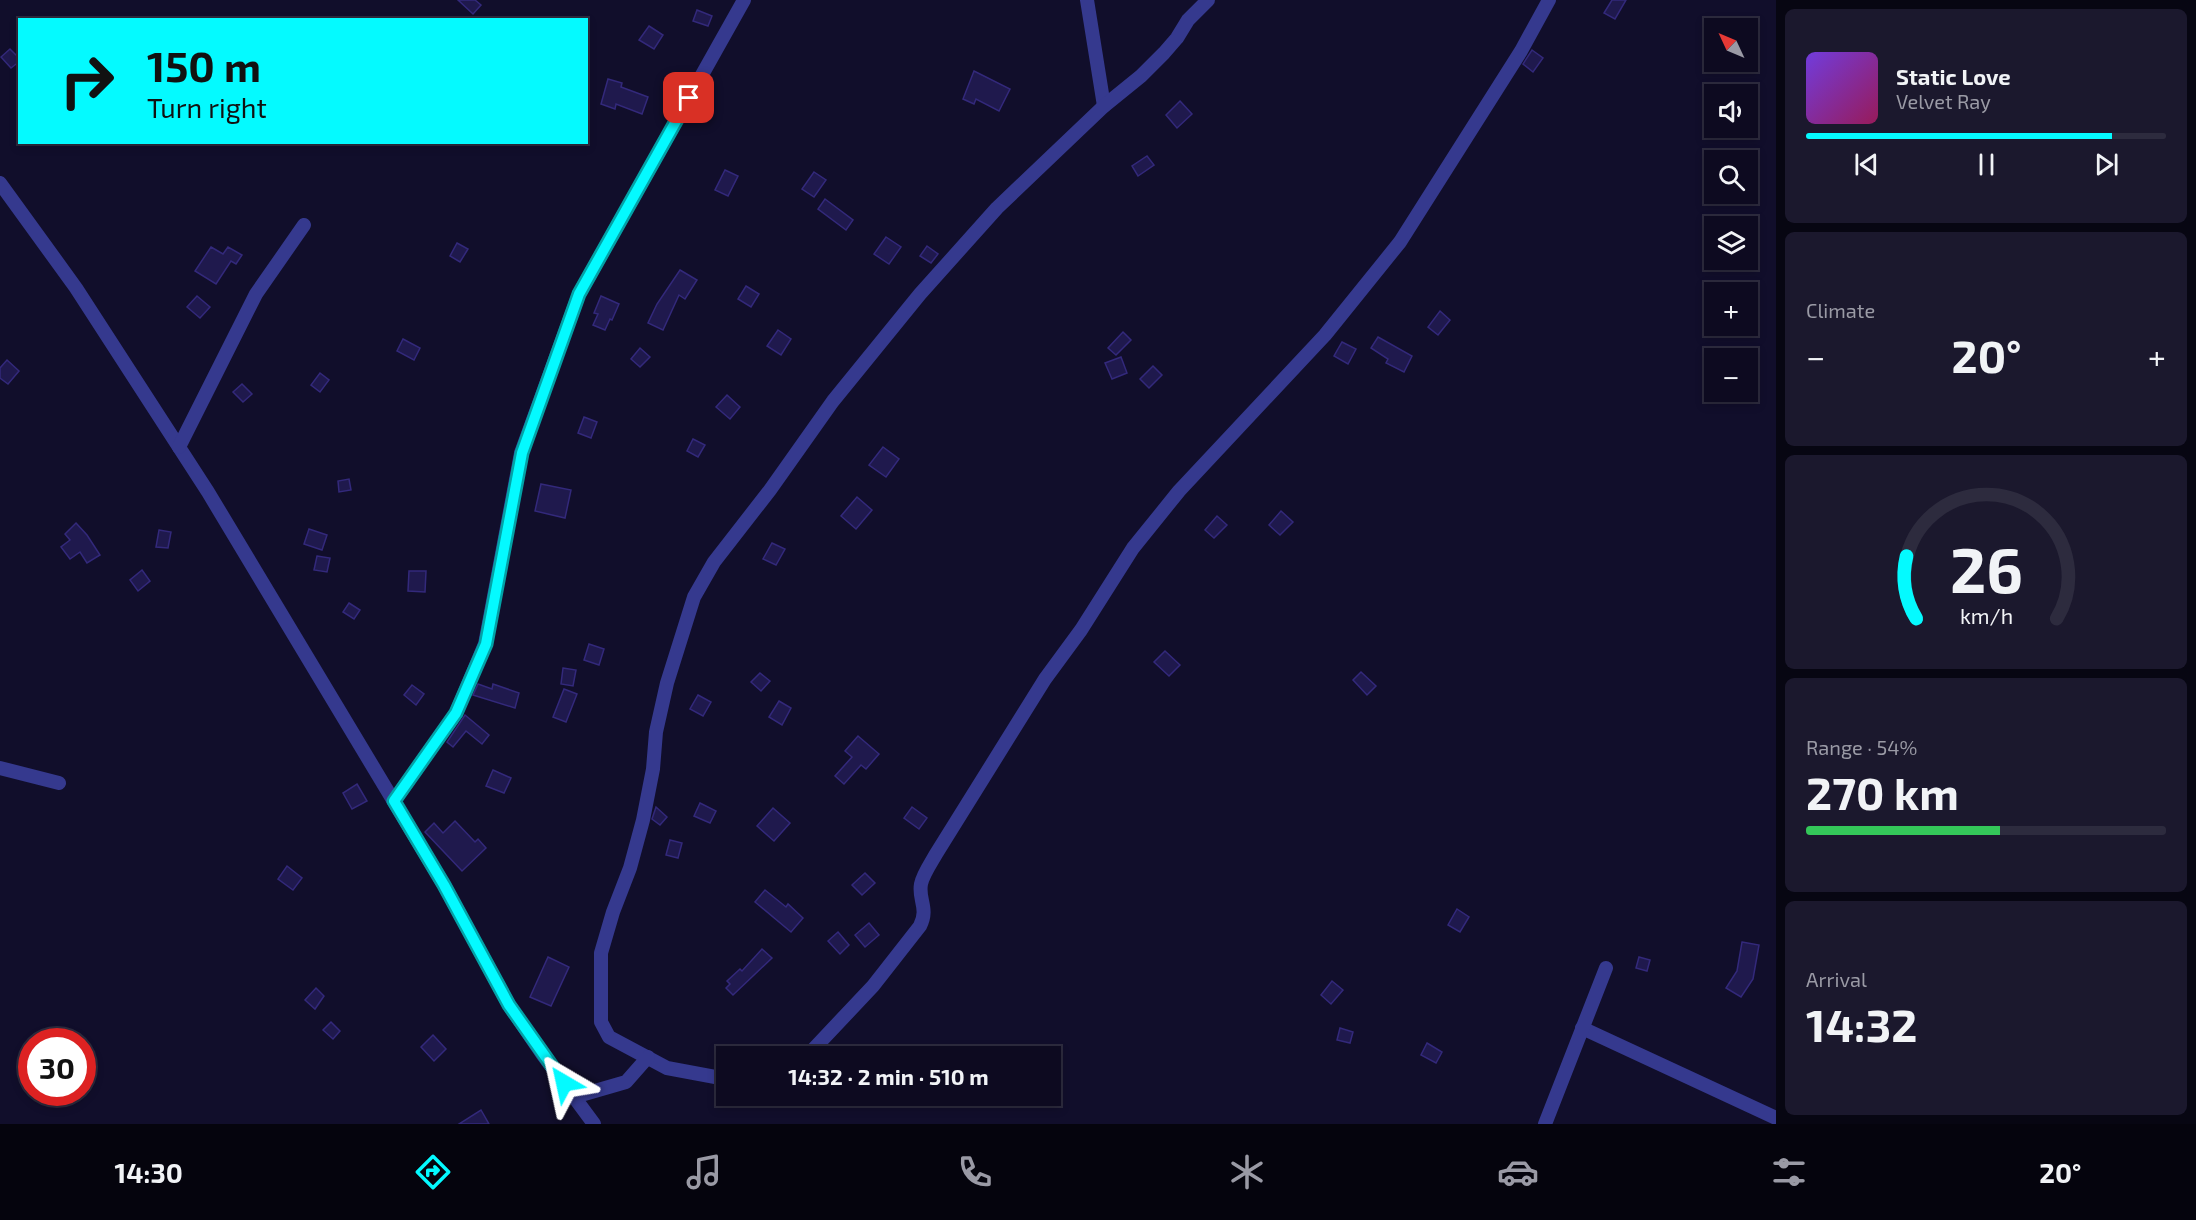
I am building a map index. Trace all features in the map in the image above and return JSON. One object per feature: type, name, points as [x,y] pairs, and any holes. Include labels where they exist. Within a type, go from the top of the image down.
[{"type":"street","points":[[394,801],[456,713],[486,644],[522,453],[579,294],[744,0]]},
{"type":"street","points":[[1087,0],[1104,106]]},
{"type":"street","points":[[716,1077],[667,1068],[614,1040],[604,1030],[601,1022],[601,953],[613,912],[630,868],[643,820],[653,770],[656,732],[667,683],[685,622],[698,589],[714,562],[770,490],[833,401],[920,294],[998,208],[1104,106],[1141,76],[1164,53],[1188,20],[1208,0]]},
{"type":"street","points":[[816,1046],[873,986],[920,926],[925,909],[921,884],[936,854],[1034,697],[1134,548],[1179,491],[1326,335],[1400,242],[1521,51],[1549,0]]},
{"type":"street","points":[[0,183],[76,288],[179,447],[444,885],[509,1005],[594,1124]]},
{"type":"street","points":[[179,447],[256,294],[304,225]]},
{"type":"street","points":[[0,768],[58,783]]},
{"type":"street","points":[[1545,1124],[1606,968]]},
{"type":"street","points":[[1582,1028],[1776,1119]]},
{"type":"street","points":[[574,1097],[626,1082],[648,1058]]},
{"type":"building","points":[[458,0],[475,0],[481,5],[473,14]]},
{"type":"building","points":[[1612,0],[1626,0],[1615,19],[1604,13]]},
{"type":"building","points":[[697,10],[712,16],[708,26],[693,21]]},
{"type":"building","points":[[649,26],[663,35],[654,49],[639,40]]},
{"type":"building","points":[[10,49],[18,57],[18,63],[11,68],[1,57]]},
{"type":"building","points":[[1532,50],[1543,58],[1533,72],[1523,64]]},
{"type":"building","points":[[974,71],[1010,89],[999,111],[976,99],[974,104],[963,99]]},
{"type":"building","points":[[608,79],[622,83],[621,87],[648,97],[642,114],[616,104],[615,109],[601,104]]},
{"type":"building","points":[[1180,101],[1192,114],[1177,128],[1166,115]]},
{"type":"building","points":[[1147,156],[1154,165],[1138,176],[1132,166]]},
{"type":"building","points":[[725,170],[738,176],[728,196],[715,190]]},
{"type":"building","points":[[814,172],[826,180],[814,197],[802,189]]},
{"type":"building","points":[[825,199],[853,220],[846,230],[818,209]]},
{"type":"building","points":[[886,237],[901,247],[889,264],[874,254]]},
{"type":"building","points":[[457,243],[468,249],[460,262],[450,256]]},
{"type":"building","points":[[927,246],[938,254],[931,263],[920,256]]},
{"type":"building","points":[[211,247],[223,254],[228,247],[242,255],[236,264],[231,261],[216,284],[195,271]]},
{"type":"building","points":[[680,270],[697,280],[685,299],[679,295],[663,330],[648,323],[657,304]]},
{"type":"building","points":[[746,286],[759,294],[751,307],[738,299]]},
{"type":"building","points":[[197,296],[210,307],[200,318],[187,307]]},
{"type":"building","points":[[601,296],[619,304],[605,330],[593,325],[598,314],[594,313]]},
{"type":"building","points":[[1440,311],[1450,320],[1438,335],[1428,327]]},
{"type":"building","points":[[778,330],[791,339],[781,355],[767,346]]},
{"type":"building","points":[[1123,332],[1131,340],[1116,355],[1108,348]]},
{"type":"building","points":[[1378,337],[1412,356],[1404,372],[1386,363],[1388,359],[1371,348]]},
{"type":"building","points":[[403,339],[420,348],[414,360],[397,351]]},
{"type":"building","points":[[1342,342],[1356,349],[1348,364],[1334,356]]},
{"type":"building","points":[[640,348],[650,357],[640,367],[631,359]]},
{"type":"building","points":[[1121,357],[1127,373],[1112,379],[1105,363]]},
{"type":"building","points":[[7,360],[19,371],[8,384],[0,378],[0,368]]},
{"type":"building","points":[[1153,366],[1162,375],[1149,388],[1140,379]]},
{"type":"building","points":[[320,373],[329,380],[320,392],[311,385]]},
{"type":"building","points":[[242,384],[252,394],[243,402],[233,392]]},
{"type":"building","points":[[727,395],[740,407],[730,419],[716,407]]},
{"type":"building","points":[[584,417],[597,422],[591,438],[578,433]]},
{"type":"building","points":[[693,439],[705,445],[698,457],[687,451]]},
{"type":"building","points":[[883,447],[899,459],[886,477],[869,465]]},
{"type":"building","points":[[349,479],[351,490],[339,492],[338,481]]},
{"type":"building","points":[[541,484],[571,490],[565,518],[535,511]]},
{"type":"building","points":[[857,497],[872,510],[856,529],[841,516]]},
{"type":"building","points":[[1281,511],[1293,522],[1280,535],[1269,525]]},
{"type":"building","points":[[1217,516],[1227,525],[1214,538],[1205,530]]},
{"type":"building","points":[[76,523],[100,555],[87,563],[80,552],[70,559],[61,547],[70,540],[65,534]]},
{"type":"building","points":[[309,529],[327,535],[322,550],[304,544]]},
{"type":"building","points":[[159,530],[171,532],[168,548],[156,547]]},
{"type":"building","points":[[772,543],[785,549],[776,565],[763,559]]},
{"type":"building","points":[[317,556],[330,558],[327,572],[314,570]]},
{"type":"building","points":[[142,570],[150,581],[138,591],[130,580]]},
{"type":"building","points":[[409,571],[426,571],[425,592],[408,591]]},
{"type":"building","points":[[349,603],[360,610],[354,619],[343,612]]},
{"type":"building","points":[[589,644],[604,649],[599,665],[584,660]]},
{"type":"building","points":[[1165,651],[1180,665],[1169,676],[1154,662]]},
{"type":"building","points":[[563,668],[576,670],[573,686],[561,684]]},
{"type":"building","points":[[1361,672],[1376,686],[1367,695],[1353,680]]},
{"type":"building","points":[[760,673],[770,681],[761,691],[751,682]]},
{"type":"building","points":[[478,684],[492,689],[493,684],[519,693],[515,708],[473,695]]},
{"type":"building","points":[[412,685],[424,694],[416,705],[404,695]]},
{"type":"building","points":[[564,689],[577,694],[566,722],[553,717]]},
{"type":"building","points":[[698,695],[711,702],[703,716],[690,709]]},
{"type":"building","points":[[779,701],[791,708],[782,725],[769,717]]},
{"type":"building","points":[[465,715],[489,735],[482,744],[466,731],[453,747],[447,742]]},
{"type":"building","points":[[858,736],[879,754],[866,769],[861,765],[844,784],[835,776],[852,757],[845,751]]},
{"type":"building","points":[[493,770],[511,778],[504,793],[486,786]]},
{"type":"building","points":[[357,784],[367,801],[352,809],[343,793]]},
{"type":"building","points":[[700,803],[716,811],[710,823],[694,816]]},
{"type":"building","points":[[656,807],[667,817],[660,825],[652,819]]},
{"type":"building","points":[[912,807],[927,818],[919,829],[904,818]]},
{"type":"building","points":[[773,808],[790,823],[774,841],[757,826]]},
{"type":"building","points":[[455,821],[475,842],[478,839],[486,848],[462,871],[425,832],[434,823],[443,833]]},
{"type":"building","points":[[670,840],[682,843],[678,858],[666,855]]},
{"type":"building","points":[[287,866],[302,878],[293,890],[278,879]]},
{"type":"building","points":[[865,873],[875,883],[862,895],[852,885]]},
{"type":"building","points":[[765,890],[786,907],[788,904],[803,918],[791,932],[755,902]]},
{"type":"building","points":[[1457,909],[1469,917],[1460,932],[1448,925]]},
{"type":"building","points":[[869,923],[879,935],[865,947],[855,935]]},
{"type":"building","points":[[838,932],[849,945],[840,954],[828,941]]},
{"type":"building","points":[[1742,942],[1759,945],[1753,979],[1741,997],[1726,988],[1737,971]]},
{"type":"building","points":[[762,949],[772,958],[733,995],[726,988],[730,984],[727,981],[740,969],[742,971]]},
{"type":"building","points":[[548,957],[569,967],[551,1006],[530,997]]},
{"type":"building","points":[[1639,957],[1650,960],[1647,971],[1636,968]]},
{"type":"building","points":[[1332,981],[1343,990],[1331,1004],[1321,995]]},
{"type":"building","points":[[316,988],[324,996],[315,1009],[305,1000]]},
{"type":"building","points":[[331,1022],[340,1031],[333,1039],[323,1030]]},
{"type":"building","points":[[1340,1028],[1353,1032],[1350,1043],[1337,1040]]},
{"type":"building","points":[[433,1035],[446,1049],[434,1061],[421,1047]]},
{"type":"building","points":[[1427,1043],[1442,1052],[1436,1063],[1421,1055]]},
{"type":"building","points":[[481,1110],[489,1124],[459,1124]]},
{"type":"route","points":[[564,1083],[509,1005],[444,885],[394,801],[456,713],[486,644],[522,453],[579,294],[689,98]]}]
